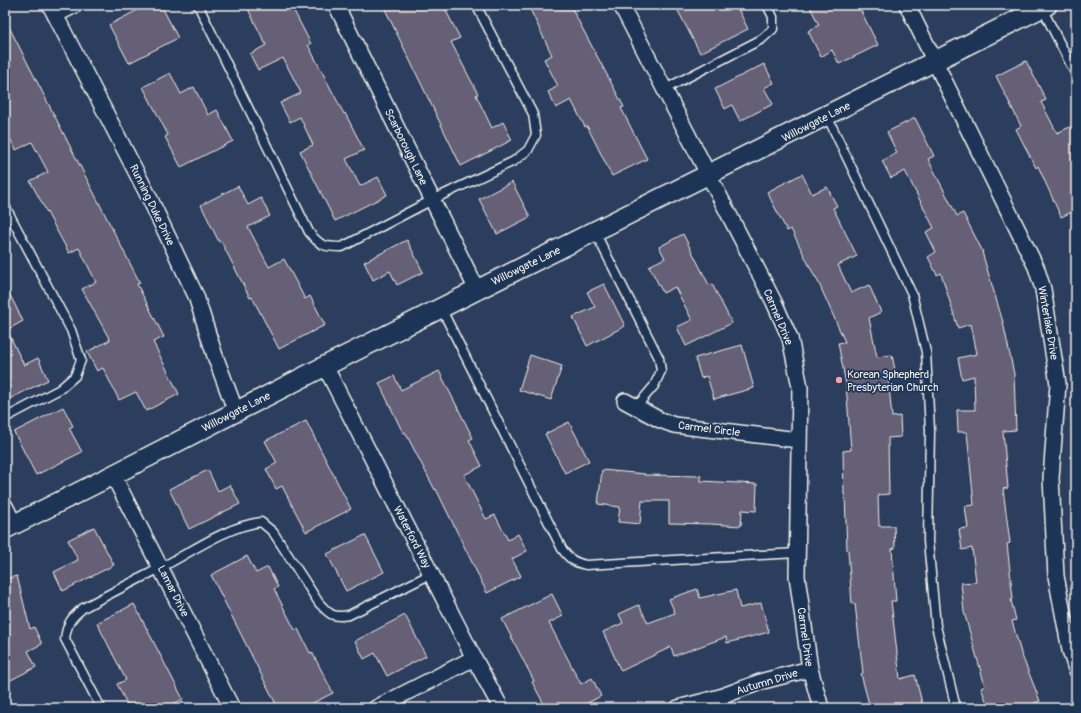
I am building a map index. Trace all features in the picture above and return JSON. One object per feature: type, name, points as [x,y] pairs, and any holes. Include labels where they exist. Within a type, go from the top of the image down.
[{"type":"street","points":[[53,10],[75,5]]},
{"type":"street","name":"Scarborough Lane","points":[[336,5],[477,290]]},
{"type":"street","name":"Carmel Drive","points":[[621,5],[774,302],[790,338],[800,387],[797,576],[810,669],[821,708]]},
{"type":"street","name":"Winterlake Drive","points":[[907,5],[1036,267],[1043,289],[1058,384],[1051,478],[1056,576],[1070,650],[1076,668]]},
{"type":"street","name":"Willowgate Lane","points":[[10,526],[440,308],[595,232],[1045,6]]},
{"type":"street","name":"Running Duke Drive","points":[[53,10],[145,190],[196,296],[215,356],[236,412]]},
{"type":"street","name":"Waterford Way","points":[[325,366],[501,708]]},
{"type":"street","name":"Carmel Circle","points":[[630,404],[660,420],[674,425],[798,440]]},
{"type":"street","name":"Lamar Drive","points":[[113,475],[232,708]]},
{"type":"street","points":[[5,506],[10,526]]},
{"type":"street","points":[[376,708],[474,658]]},
{"type":"street","name":"Autumn Drive","points":[[678,708],[720,697],[763,681],[810,669]]},
{"type":"lane","points":[[198,5],[309,232],[318,243],[329,247],[342,247],[432,200],[514,161],[528,150],[536,135],[533,114],[476,5]]},
{"type":"lane","points":[[664,89],[762,38],[773,29],[773,17],[768,5]]},
{"type":"lane","points":[[1045,6],[1076,74]]},
{"type":"lane","points":[[827,116],[912,294],[926,352],[930,430],[928,540],[936,626],[956,708]]},
{"type":"lane","points":[[5,206],[71,330],[81,360],[75,376],[60,388],[5,418]]},
{"type":"lane","points":[[595,232],[659,358],[661,371],[654,386],[630,404]]},
{"type":"lane","points":[[440,308],[562,550],[568,558],[576,563],[586,565],[797,553]]},
{"type":"lane","points":[[101,708],[65,639],[67,626],[73,616],[83,608],[221,535],[247,524],[261,522],[273,532],[319,603],[328,613],[338,617],[349,615],[431,574]]},
{"type":"building","points":[[147,5],[161,5],[178,38],[129,63],[109,25]]},
{"type":"building","points":[[246,5],[291,5],[311,44],[308,45],[364,150],[346,159],[360,186],[378,177],[387,195],[335,221],[300,151],[313,145],[300,117],[290,122],[280,103],[301,93],[283,58],[258,70],[250,54],[266,45]]},
{"type":"building","points":[[383,5],[443,5],[460,38],[451,42],[478,94],[476,95],[492,128],[503,122],[512,140],[461,166]]},
{"type":"building","points":[[528,5],[570,5],[624,107],[621,108],[647,159],[612,176],[587,126],[585,127],[571,100],[556,108],[548,92],[558,86],[544,59],[552,55]]},
{"type":"building","points":[[675,5],[736,5],[748,29],[700,53]]},
{"type":"building","points":[[809,5],[858,5],[878,45],[839,64],[832,50],[821,57],[808,31],[819,25]]},
{"type":"building","points":[[5,19],[140,283],[137,284],[164,337],[153,342],[179,394],[146,411],[136,392],[119,400],[103,368],[97,371],[87,352],[110,340],[82,289],[96,282],[79,248],[69,253],[30,181],[48,172],[32,142],[16,150],[5,129]]},
{"type":"building","points":[[1026,61],[1046,100],[1041,102],[1057,133],[1072,126],[1076,135],[1076,210],[1061,217],[1038,166],[1036,168],[1016,129],[1021,126],[996,76]]},
{"type":"building","points":[[764,64],[774,83],[764,88],[773,104],[740,121],[732,105],[725,109],[715,89]]},
{"type":"building","points":[[170,73],[181,94],[194,87],[208,115],[217,110],[233,141],[181,167],[165,137],[168,135],[143,87]]},
{"type":"building","points":[[915,118],[934,156],[928,159],[957,216],[963,213],[983,252],[1003,322],[1014,374],[1016,430],[1003,431],[1008,488],[1003,489],[1010,543],[1007,544],[1013,599],[1011,600],[1016,620],[1012,621],[1021,653],[1040,701],[1021,708],[989,708],[981,688],[985,686],[964,612],[961,583],[976,582],[972,548],[962,550],[959,529],[968,528],[965,506],[974,505],[967,432],[958,432],[957,410],[975,410],[974,376],[962,379],[958,358],[977,354],[971,324],[958,328],[941,273],[937,275],[928,257],[936,252],[926,232],[934,228],[905,171],[891,178],[882,161],[897,153],[887,132]]},
{"type":"building","points":[[802,174],[812,194],[827,187],[837,206],[833,208],[857,256],[838,265],[851,293],[869,285],[881,312],[869,318],[877,357],[892,355],[896,375],[888,377],[892,417],[900,416],[901,437],[888,438],[889,494],[878,495],[879,526],[894,526],[895,548],[892,549],[896,601],[891,601],[900,679],[915,675],[922,703],[903,708],[870,708],[861,674],[863,673],[855,604],[852,604],[844,495],[843,451],[851,450],[846,384],[838,343],[845,342],[816,277],[791,229],[787,231],[767,192]]},
{"type":"building","points":[[512,182],[530,217],[497,234],[479,199]]},
{"type":"building","points":[[238,186],[248,205],[261,198],[270,216],[248,227],[269,267],[284,259],[305,299],[310,296],[325,325],[279,349],[252,297],[250,298],[221,241],[219,242],[201,205]]},
{"type":"building","points":[[683,234],[709,285],[712,284],[732,323],[686,346],[677,327],[692,320],[675,287],[663,293],[649,266],[665,258],[659,247]]},
{"type":"building","points":[[407,240],[423,272],[397,285],[390,271],[373,280],[364,262]]},
{"type":"building","points":[[604,284],[625,326],[587,346],[573,317],[595,307],[587,292]]},
{"type":"building","points":[[5,285],[23,321],[7,330],[24,365],[38,358],[48,380],[5,401]]},
{"type":"building","points":[[742,345],[754,388],[714,399],[707,376],[701,378],[695,358]]},
{"type":"building","points":[[530,355],[562,366],[551,400],[519,390]]},
{"type":"building","points":[[439,371],[473,438],[469,440],[482,466],[464,475],[486,519],[495,515],[508,540],[518,534],[527,551],[512,559],[521,576],[487,593],[436,489],[435,490],[405,432],[403,433],[379,383],[394,376],[401,390]]},
{"type":"building","points":[[63,407],[73,426],[69,428],[82,452],[36,475],[14,432]]},
{"type":"building","points":[[306,421],[351,509],[306,532],[282,486],[276,489],[266,469],[277,463],[265,441]]},
{"type":"building","points":[[569,422],[589,461],[565,473],[545,434]]},
{"type":"building","points":[[208,470],[218,491],[230,485],[240,504],[189,529],[169,489]]},
{"type":"building","points":[[602,470],[645,474],[644,475],[701,476],[701,481],[757,484],[756,511],[742,510],[741,526],[669,523],[669,501],[642,501],[640,524],[618,522],[620,507],[598,504]]},
{"type":"building","points":[[94,527],[114,565],[63,591],[54,572],[78,560],[68,540]]},
{"type":"building","points":[[365,535],[384,572],[346,591],[327,554]]},
{"type":"building","points":[[247,556],[256,573],[268,567],[278,587],[274,589],[295,630],[298,629],[310,653],[312,652],[333,693],[303,708],[278,708],[211,575]]},
{"type":"building","points":[[17,576],[30,629],[34,627],[42,644],[28,651],[36,667],[5,683],[5,579]]},
{"type":"building","points":[[697,589],[700,598],[736,590],[740,608],[761,603],[769,632],[727,643],[726,637],[674,656],[671,647],[621,671],[603,632],[623,623],[619,614],[639,605],[648,623],[675,613],[669,599]]},
{"type":"building","points":[[552,594],[563,616],[549,623],[581,684],[592,678],[601,696],[578,708],[546,708],[532,682],[534,681],[502,619]]},
{"type":"building","points":[[134,604],[183,699],[166,708],[129,708],[117,684],[126,680],[97,623]]},
{"type":"building","points":[[405,615],[426,656],[387,676],[375,653],[364,659],[355,641]]},
{"type":"place","name":"Korean Sphepherd Presbyterian Church","points":[[839,380]]}]
